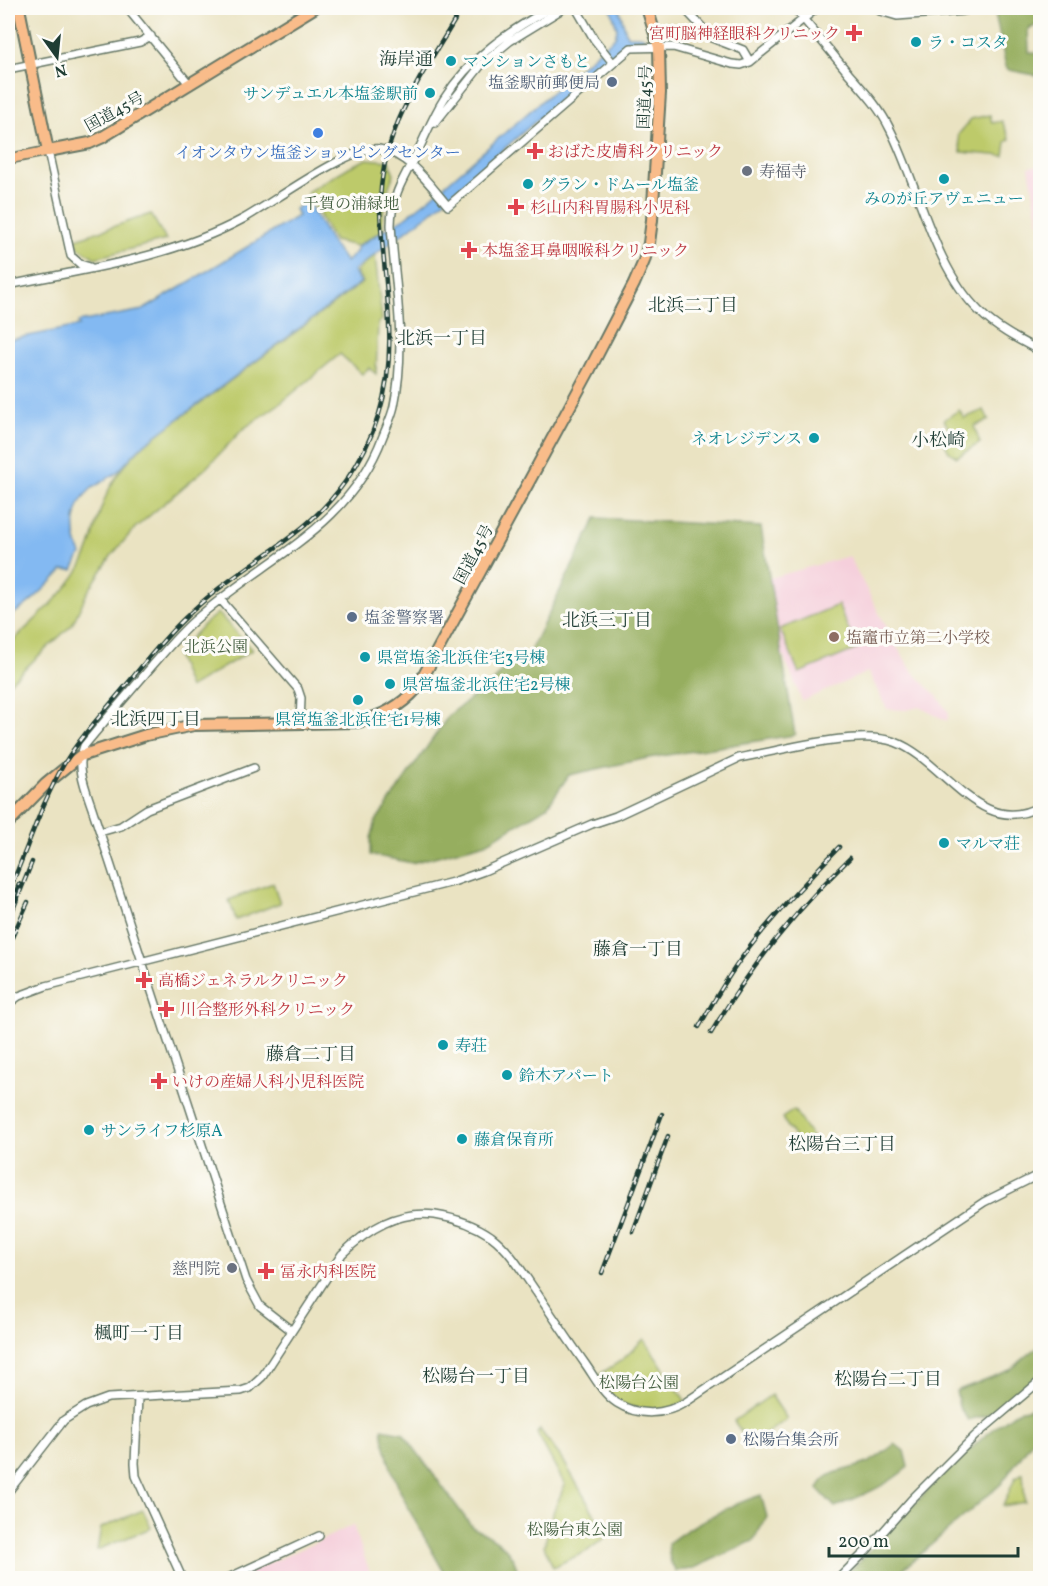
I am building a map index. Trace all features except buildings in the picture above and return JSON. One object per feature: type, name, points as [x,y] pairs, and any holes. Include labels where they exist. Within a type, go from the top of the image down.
[{"type":"highway","points":[[19,8],[48,152]]},
{"type":"highway","name":"国道45号","points":[[48,152],[90,143],[190,85],[314,8]]},
{"type":"highway","name":"国道45号","points":[[8,823],[46,784],[80,756],[146,735],[194,725],[348,723],[370,719],[397,707],[417,688],[589,371],[634,284],[649,243],[660,93],[659,46],[647,8]]},
{"type":"main road","points":[[8,159],[48,152]]},
{"type":"street","points":[[126,8],[190,85]]},
{"type":"street","points":[[292,1331],[260,1306],[246,1280],[81,773],[80,756],[84,746],[185,629],[220,599],[299,543],[334,514],[351,495],[376,454],[393,409],[400,365],[401,340],[391,225],[395,195],[443,100],[458,79],[476,58],[504,36],[551,8]]},
{"type":"street","points":[[429,129],[482,64],[510,41],[564,8]]},
{"type":"street","points":[[576,8],[611,61]]},
{"type":"street","points":[[684,8],[712,38],[743,50],[750,62]]},
{"type":"street","points":[[794,8],[880,112],[904,161],[944,259],[960,289],[980,312],[1004,331],[1041,351]]},
{"type":"street","points":[[8,285],[159,253],[220,231],[360,152],[379,149],[397,155],[448,206],[611,61],[631,48],[673,47],[741,65],[750,62],[818,8]]},
{"type":"street","points":[[876,8],[880,12],[897,16],[977,8]]},
{"type":"street","points":[[8,69],[140,42],[151,36]]},
{"type":"street","points":[[48,152],[71,256],[80,264],[94,268]]},
{"type":"street","points":[[220,599],[298,689],[301,698],[300,724]]},
{"type":"street","points":[[8,1004],[29,992],[453,882],[616,816],[739,758],[846,739],[874,737],[893,741],[925,758],[973,801],[993,812],[1014,814],[1041,806]]},
{"type":"street","points":[[100,832],[121,826],[147,809],[254,768]]},
{"type":"street","points":[[8,1492],[69,1417],[86,1406],[108,1398],[229,1393],[250,1388],[262,1377],[336,1262],[360,1237],[375,1226],[392,1220],[428,1214],[447,1217],[490,1236],[505,1249],[600,1388],[617,1403],[639,1411],[659,1414],[686,1402],[984,1202],[1041,1174]]},
{"type":"street","points":[[839,1578],[911,1500],[975,1436],[1041,1382]]},
{"type":"street","points":[[138,1397],[136,1476],[182,1578]]},
{"type":"street","points":[[228,1578],[319,1536]]},
{"type":"shaded area","points":[[1040,165],[1040,230],[1029,167]]},
{"type":"shaded area","name":"塩竈市立第二小学校","points":[[849,556],[897,647],[913,672],[938,697],[949,713],[947,721],[919,707],[906,710],[887,709],[868,672],[802,701],[772,628],[770,578]]},
{"type":"shaded area","points":[[353,1525],[372,1578],[236,1578],[317,1542]]},
{"type":"green space","points":[[994,8],[1040,8],[1040,24],[1028,29],[1029,52],[1040,53],[1040,76],[1009,70],[1006,67]]},
{"type":"green space","points":[[990,115],[992,123],[1002,121],[1010,139],[1006,142],[1004,156],[961,152],[958,135],[971,119]]},
{"type":"green space","name":"千賀の浦緑地","points":[[367,159],[389,161],[394,174],[385,202],[383,230],[357,246],[334,241],[307,192]]},
{"type":"green space","points":[[151,214],[166,240],[95,258],[78,247],[76,239]]},
{"type":"green space","points":[[375,255],[382,320],[378,323],[376,374],[369,368],[362,374],[340,354],[282,402],[243,429],[206,468],[135,528],[111,556],[87,593],[72,625],[8,684],[8,646],[59,596],[77,573],[90,549],[105,499],[114,480],[126,464],[148,442],[363,282],[356,272]]},
{"type":"green space","points":[[959,410],[964,418],[984,410],[989,420],[974,426],[980,443],[957,457],[949,452],[940,434],[949,429],[944,420]]},
{"type":"green space","points":[[596,518],[761,527],[795,735],[648,758],[569,775],[547,807],[486,843],[412,863],[371,855],[371,838],[376,821],[449,715],[496,679],[506,664],[525,661]]},
{"type":"green space","points":[[838,605],[857,649],[799,673],[780,629]]},
{"type":"green space","name":"北浜公園","points":[[218,613],[252,650],[189,688],[176,654],[204,624]]},
{"type":"green space","points":[[273,883],[280,903],[236,920],[229,900]]},
{"type":"green space","points":[[794,1110],[813,1139],[801,1147],[782,1118]]},
{"type":"green space","name":"松陽台公園","points":[[644,1339],[686,1402],[659,1414],[617,1403],[594,1378],[622,1360]]},
{"type":"green space","points":[[1040,1345],[1040,1374],[1022,1392],[987,1415],[968,1420],[959,1407],[956,1391],[1010,1370]]},
{"type":"green space","points":[[771,1395],[787,1419],[750,1445],[734,1421]]},
{"type":"green space","points":[[1040,1406],[1040,1433],[1001,1484],[893,1578],[843,1578],[948,1469],[987,1434],[1018,1411]]},
{"type":"green space","points":[[382,1429],[403,1433],[472,1527],[497,1541],[509,1552],[519,1578],[447,1578],[407,1506],[391,1468]]},
{"type":"green space","name":"松陽台東公園","points":[[540,1430],[563,1460],[607,1536],[587,1551],[553,1567],[544,1546],[554,1510],[565,1485],[537,1433]]},
{"type":"green space","points":[[895,1444],[904,1451],[908,1467],[883,1485],[835,1507],[818,1489],[821,1482],[832,1474],[871,1461]]},
{"type":"green space","points":[[1023,1473],[1025,1502],[1003,1506],[1015,1478]]},
{"type":"green space","points":[[761,1495],[767,1517],[753,1541],[692,1569],[676,1571],[670,1561],[668,1544],[712,1516]]},
{"type":"green space","points":[[143,1510],[151,1528],[97,1550],[101,1528]]},
{"type":"water","points":[[611,8],[619,8],[627,36],[644,36],[643,41],[628,41],[430,213],[353,271],[361,282],[142,446],[116,473],[91,489],[80,503],[75,520],[76,537],[81,554],[73,570],[63,570],[30,602],[8,617],[8,340],[79,326],[78,322],[143,310],[298,216],[295,209],[307,201],[346,262],[356,252],[358,246],[403,219],[430,198],[615,37],[617,29]]},
{"type":"railway","points":[[8,893],[56,779],[84,735],[161,643],[198,605],[294,534],[335,496],[365,449],[379,414],[388,364],[388,313],[380,211],[387,155],[406,104],[462,8]]},
{"type":"railway","points":[[699,1027],[746,952],[779,911],[839,847]]},
{"type":"railway","points":[[711,1033],[741,985],[774,941],[850,858]]},
{"type":"railway","points":[[8,922],[32,862]]},
{"type":"railway","points":[[8,912],[19,884]]},
{"type":"railway","points":[[8,946],[28,902]]},
{"type":"railway","points":[[602,1273],[662,1114]]},
{"type":"railway","points":[[633,1232],[668,1136]]},
{"type":"place","name":"宮町脳神経眼科クリニック","points":[[854,33]]},
{"type":"place","name":"ラ・コスタ","points":[[916,42]]},
{"type":"place","name":"マンションさもと","points":[[451,61]]},
{"type":"place","name":"塩釜駅前郵便局","points":[[612,82]]},
{"type":"place","name":"サンデュエル本塩釜駅前","points":[[430,93]]},
{"type":"place","name":"イオンタウン塩釜ショッピングセンター","points":[[318,133]]},
{"type":"place","name":"おばた皮膚科クリニック","points":[[535,151]]},
{"type":"place","name":"寿福寺","points":[[747,171]]},
{"type":"place","name":"みのが丘アヴェニュー","points":[[944,179]]},
{"type":"place","name":"グラン・ドムール塩釜","points":[[528,184]]},
{"type":"place","name":"杉山内科胃腸科小児科","points":[[516,207]]},
{"type":"place","name":"本塩釜耳鼻咽喉科クリニック","points":[[469,250]]},
{"type":"place","name":"ネオレジデンス","points":[[814,438]]},
{"type":"place","name":"塩釜警察署","points":[[352,617]]},
{"type":"place","name":"塩竈市立第二小学校","points":[[834,637]]},
{"type":"place","name":"県営塩釜北浜住宅3号棟","points":[[365,657]]},
{"type":"place","name":"県営塩釜北浜住宅2号棟","points":[[390,684]]},
{"type":"place","name":"県営塩釜北浜住宅1号棟","points":[[358,700]]},
{"type":"place","name":"マルマ荘","points":[[944,843]]},
{"type":"place","name":"高橋ジェネラルクリニック","points":[[144,980]]},
{"type":"place","name":"川合整形外科クリニック","points":[[166,1009]]},
{"type":"place","name":"寿荘","points":[[443,1045]]},
{"type":"place","name":"鈴木アパート","points":[[507,1075]]},
{"type":"place","name":"いけの産婦人科小児科医院","points":[[159,1081]]},
{"type":"place","name":"サンライフ杉原A","points":[[89,1130]]},
{"type":"place","name":"藤倉保育所","points":[[462,1139]]},
{"type":"place","name":"慈門院","points":[[232,1268]]},
{"type":"place","name":"冨永内科医院","points":[[266,1271]]},
{"type":"place","name":"松陽台集会所","points":[[731,1439]]},
{"type":"district","name":"海岸通","points":[[406,59]]},
{"type":"district","name":"北浜二丁目","points":[[693,305]]},
{"type":"district","name":"北浜一丁目","points":[[442,338]]},
{"type":"district","name":"小松崎","points":[[938,440]]},
{"type":"district","name":"北浜三丁目","points":[[607,620]]},
{"type":"district","name":"北浜四丁目","points":[[156,719]]},
{"type":"district","name":"藤倉一丁目","points":[[638,949]]},
{"type":"district","name":"藤倉二丁目","points":[[311,1054]]},
{"type":"district","name":"松陽台三丁目","points":[[842,1144]]},
{"type":"district","name":"楓町一丁目","points":[[139,1333]]},
{"type":"district","name":"松陽台一丁目","points":[[476,1376]]},
{"type":"district","name":"松陽台二丁目","points":[[888,1379]]}]
